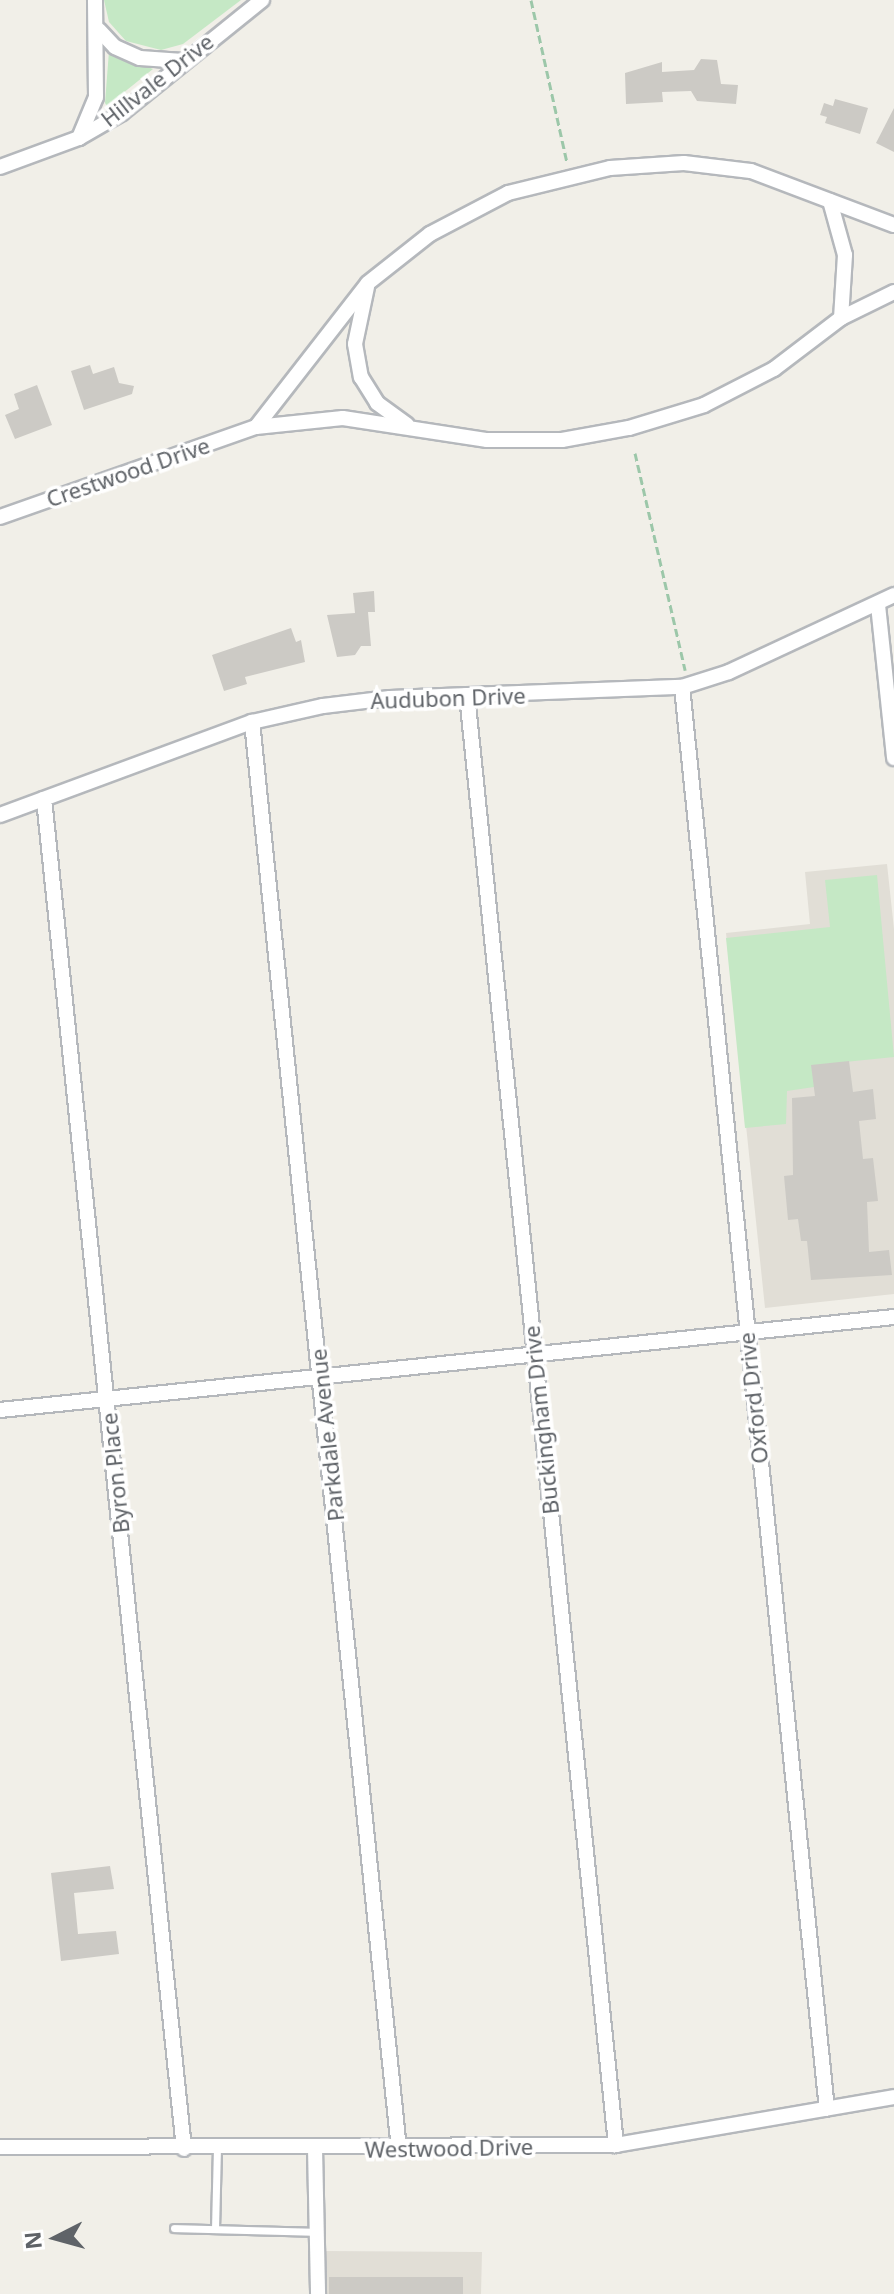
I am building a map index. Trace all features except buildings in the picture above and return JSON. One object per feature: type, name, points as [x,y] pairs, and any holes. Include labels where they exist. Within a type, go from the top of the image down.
[{"type":"street","points":[[79,138],[96,97],[99,30],[95,0]]},
{"type":"street","name":"Hillvale Drive","points":[[0,167],[79,138],[122,113],[262,0]]},
{"type":"street","points":[[99,30],[115,47],[140,58],[183,61]]},
{"type":"street","points":[[256,427],[368,283],[430,234],[508,193],[610,168],[684,163],[751,171],[894,225]]},
{"type":"street","points":[[830,201],[845,255],[841,318]]},
{"type":"street","name":"Crestwood Drive","points":[[368,283],[355,344],[361,377],[377,403],[410,427]]},
{"type":"street","name":"Crestwood Drive","points":[[0,517],[256,427],[343,418],[517,440],[562,440],[629,428],[704,405],[774,369],[841,318],[894,292]]},
{"type":"street","name":"Audubon Drive","points":[[0,815],[252,722],[323,706],[467,695],[685,686],[729,672],[894,595]]},
{"type":"street","points":[[878,605],[894,758]]},
{"type":"street","name":"Oxford Drive","points":[[685,686],[746,1333],[827,2109]]},
{"type":"street","name":"Buckingham Drive","points":[[467,695],[616,2145]]},
{"type":"street","name":"Parkdale Avenue","points":[[252,722],[399,2149]]},
{"type":"street","name":"Byron Place","points":[[44,799],[184,2149]]},
{"type":"street","points":[[0,1410],[894,1317]]},
{"type":"street","name":"Westwood Drive","points":[[0,2147],[399,2149],[616,2145],[894,2097]]},
{"type":"street","points":[[315,2148],[318,2294]]},
{"type":"lane","points":[[215,2229],[217,2149]]},
{"type":"lane","points":[[174,2228],[318,2232]]},
{"type":"path","points":[[531,0],[571,177]]},
{"type":"path","points":[[635,453],[685,686]]},
{"type":"shaded area","points":[[887,864],[894,929],[894,1294],[765,1308],[726,933],[810,924],[805,872]]},
{"type":"shaded area","points":[[323,2251],[482,2252],[481,2294],[323,2294]]},
{"type":"green space","points":[[104,0],[241,0],[183,44],[161,50],[126,41],[109,22]]},
{"type":"green space","points":[[109,51],[153,69],[107,106],[105,103]]},
{"type":"green space","points":[[877,875],[894,1057],[845,1062],[814,1087],[787,1091],[786,1124],[745,1128],[726,938],[830,927],[825,880]]}]
